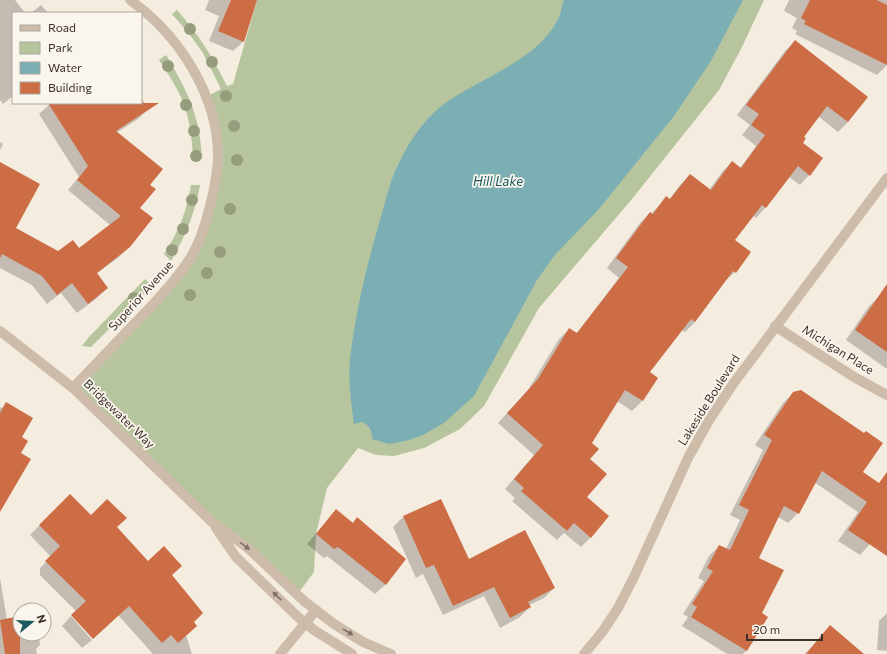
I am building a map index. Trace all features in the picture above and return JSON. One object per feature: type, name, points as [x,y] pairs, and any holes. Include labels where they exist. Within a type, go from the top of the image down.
[{"type":"street","name":"Superior Avenue","points":[[73,388],[164,293],[178,276],[192,256],[200,237],[214,192],[218,158],[214,125],[206,97],[191,65],[176,44],[151,16],[130,0]]},
{"type":"street","name":"Lakeside Boulevard","points":[[584,654],[603,631],[634,577],[688,458],[708,422],[733,384],[775,326],[887,178]]},
{"type":"street","name":"Michigan Place","points":[[775,326],[854,377],[887,395]]},
{"type":"street","name":"Bridgewater Way","points":[[0,331],[73,388],[213,523],[248,548],[297,595],[334,624],[364,642],[391,654]]},
{"type":"street","name":"Bridgewater Way","points":[[213,523],[236,557],[305,623],[352,654]]},
{"type":"street","points":[[280,654],[316,610]]},
{"type":"green space","points":[[257,0],[764,0],[741,49],[719,90],[632,199],[539,308],[484,406],[460,429],[424,448],[394,456],[376,455],[358,448],[327,488],[316,534],[314,572],[297,595],[213,523],[73,388],[192,256],[218,158],[206,97],[221,89],[203,53],[172,14],[177,10],[199,37],[227,86],[233,84]]},
{"type":"green space","points":[[166,55],[192,104],[199,129],[202,159],[193,159],[191,132],[187,114],[175,85],[159,60]]},
{"type":"green space","points":[[191,185],[200,185],[185,234],[171,261],[164,254],[174,238],[181,221],[187,204]]},
{"type":"green space","points":[[145,279],[152,286],[91,347],[82,346],[88,338]]},
{"type":"water","name":"Hill Lake","points":[[564,0],[743,0],[711,61],[674,116],[599,209],[554,256],[537,280],[474,396],[444,423],[421,436],[406,441],[389,444],[372,439],[372,433],[367,425],[362,422],[354,424],[349,366],[359,303],[367,267],[394,173],[417,132],[427,119],[454,97],[506,68],[538,45],[550,32],[560,15]]},
{"type":"building","points":[[231,0],[257,0],[244,42],[218,31]]},
{"type":"building","points":[[810,0],[877,0],[887,5],[887,65],[804,24],[806,21],[801,18]]},
{"type":"building","points":[[795,40],[868,97],[848,122],[827,106],[804,137],[806,138],[803,143],[823,158],[810,176],[798,166],[766,208],[762,205],[735,240],[751,252],[736,273],[733,271],[695,322],[691,319],[650,372],[658,378],[643,401],[625,390],[592,443],[599,449],[590,459],[607,474],[587,497],[609,516],[591,538],[574,523],[567,531],[521,491],[524,488],[514,479],[543,445],[507,413],[538,379],[569,328],[577,333],[628,267],[616,258],[650,212],[653,214],[666,196],[670,199],[690,174],[711,190],[732,161],[741,168],[765,135],[751,125],[759,114],[746,105]]},
{"type":"building","points":[[159,103],[116,131],[163,169],[150,185],[156,189],[140,208],[153,218],[130,247],[97,273],[108,288],[88,304],[72,283],[57,295],[42,276],[2,254],[0,258],[0,162],[40,184],[16,228],[58,251],[73,240],[79,248],[121,216],[77,180],[88,166],[49,104]]},
{"type":"building","points":[[887,284],[887,352],[855,330]]},
{"type":"building","points":[[801,390],[864,433],[866,431],[883,443],[863,472],[879,483],[887,472],[887,556],[848,530],[867,502],[822,471],[799,514],[784,506],[759,558],[784,570],[762,613],[768,617],[747,651],[691,617],[697,607],[692,604],[713,571],[707,568],[719,545],[730,550],[749,510],[739,505],[772,440],[764,435],[793,392]]},
{"type":"building","points":[[6,402],[33,418],[22,437],[28,441],[21,453],[31,459],[0,512],[0,413]]},
{"type":"building","points":[[70,494],[91,515],[107,499],[127,518],[117,527],[148,561],[164,546],[182,566],[172,575],[203,613],[194,622],[197,626],[178,643],[171,635],[162,643],[129,606],[93,639],[71,615],[86,601],[45,561],[60,546],[39,525]]},
{"type":"building","points":[[441,499],[469,559],[525,530],[555,588],[528,602],[531,607],[510,618],[494,587],[453,606],[434,565],[426,568],[403,516]]},
{"type":"building","points":[[336,509],[353,523],[357,517],[406,559],[386,585],[338,547],[334,549],[316,534]]},
{"type":"building","points":[[12,618],[12,642],[20,642],[20,654],[5,654],[0,620]]},
{"type":"building","points":[[830,625],[864,654],[806,654]]}]
